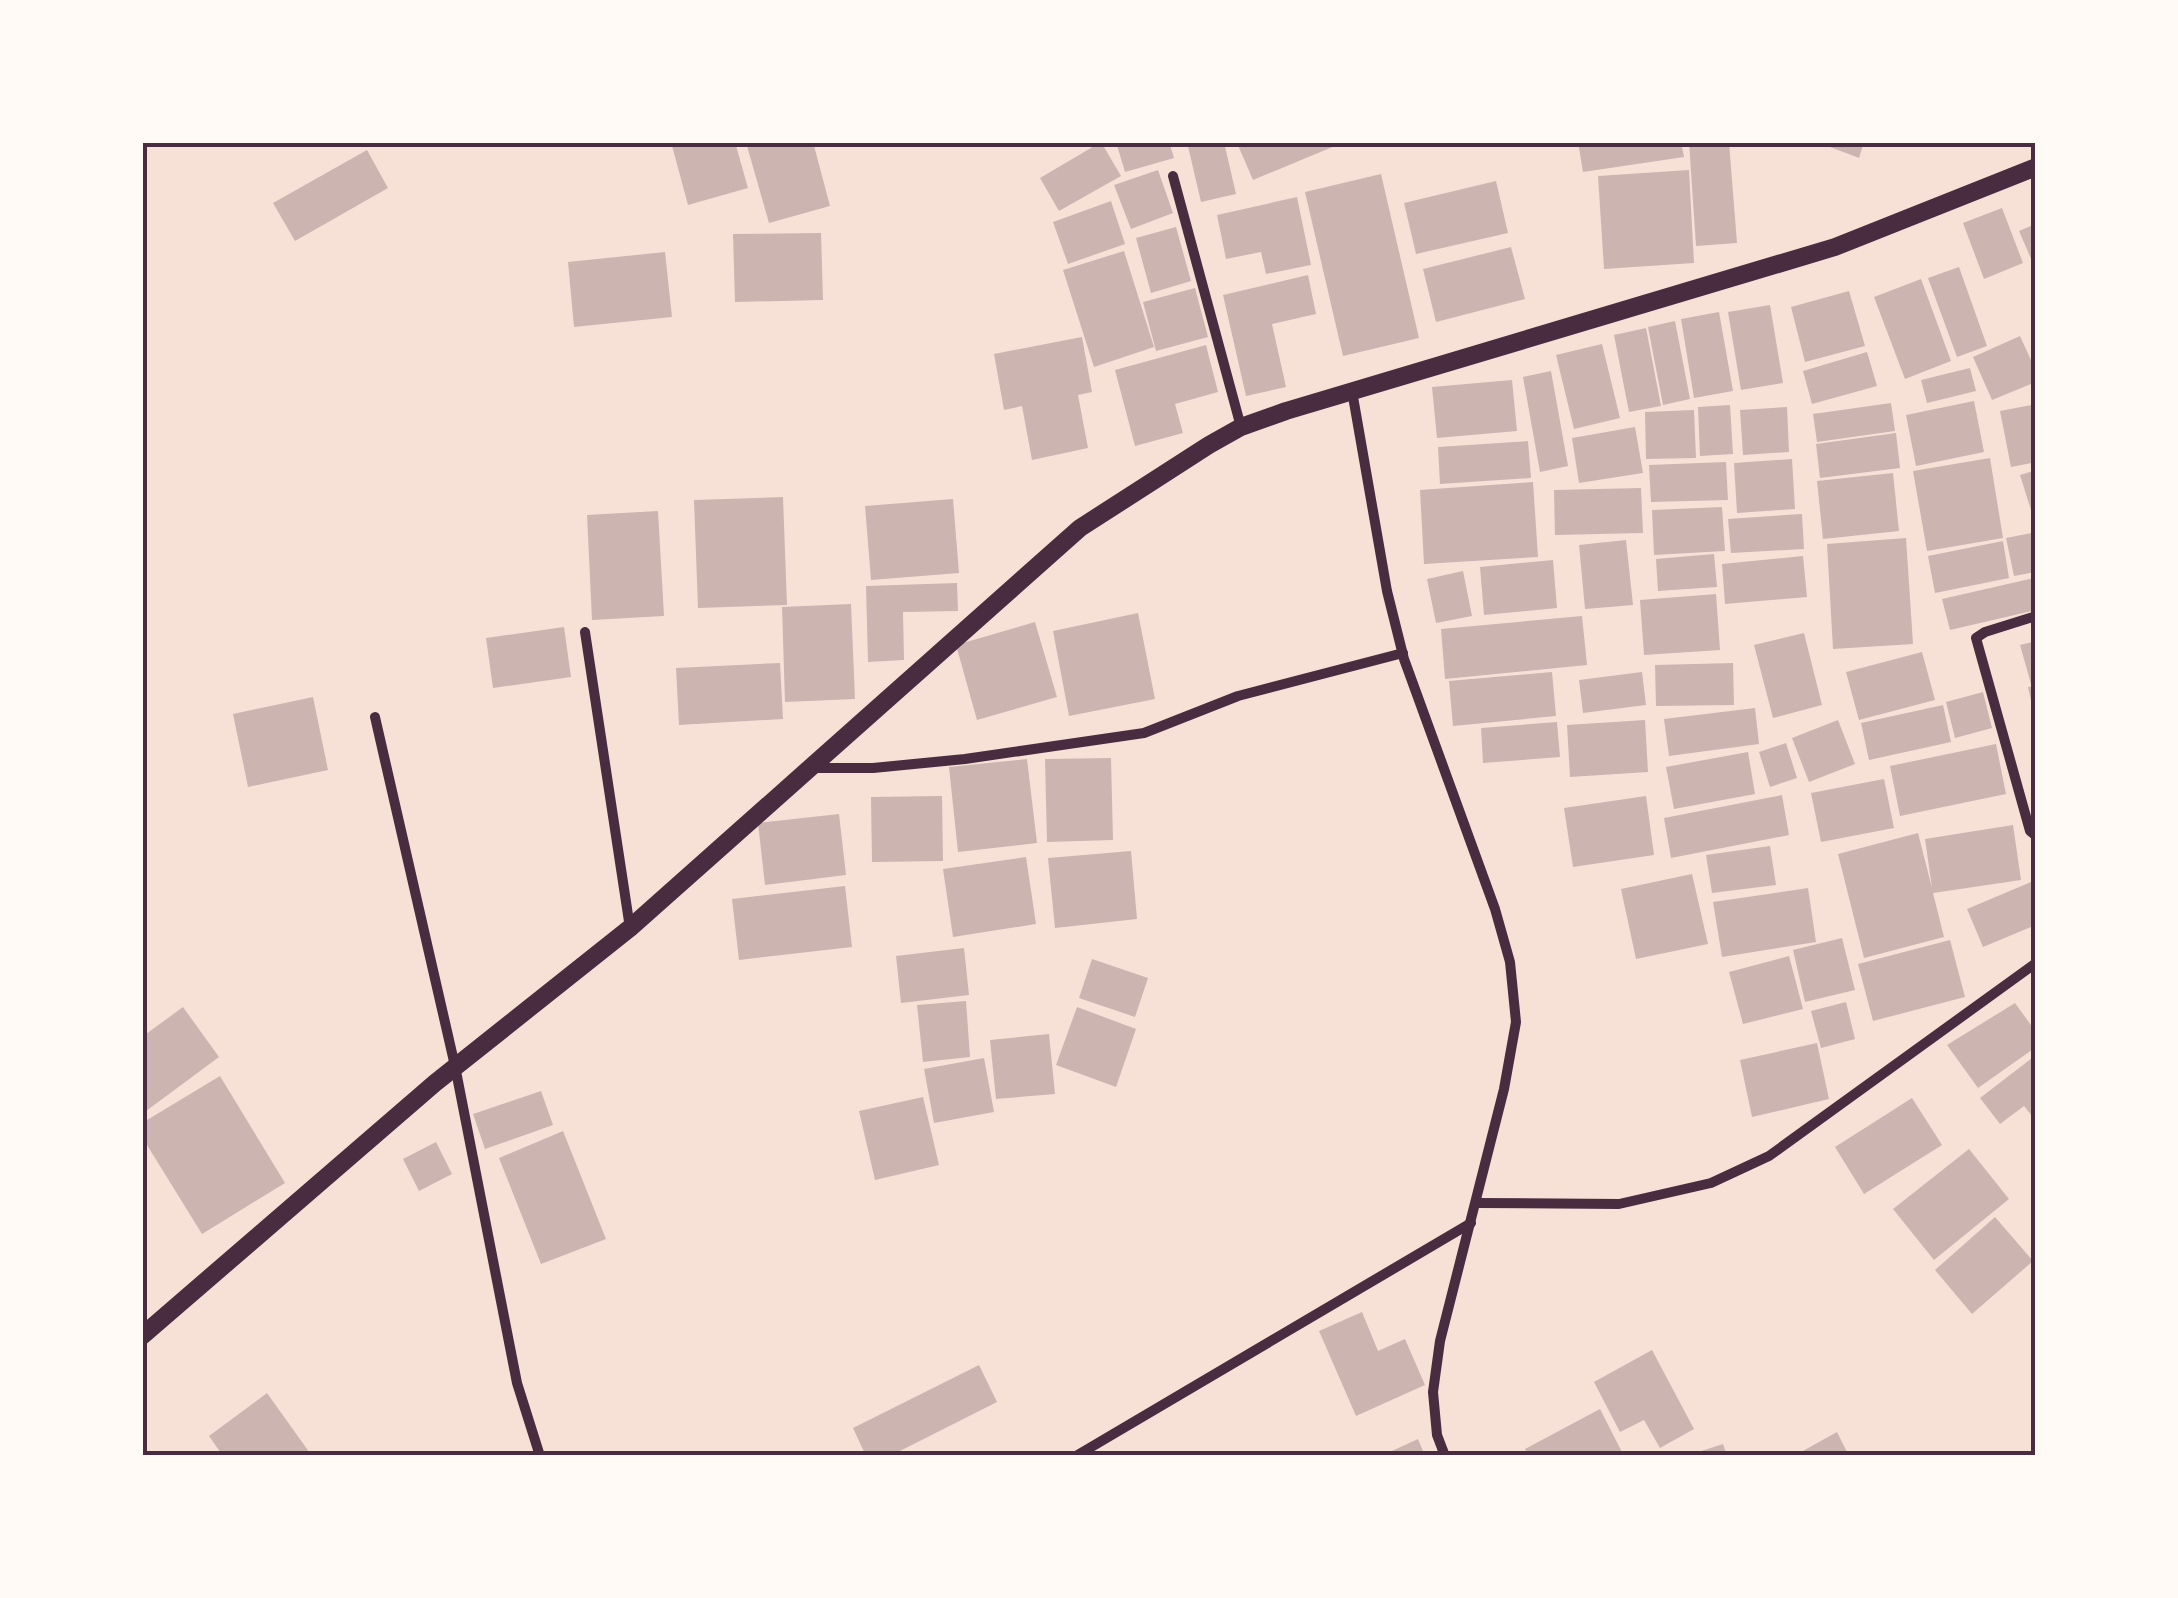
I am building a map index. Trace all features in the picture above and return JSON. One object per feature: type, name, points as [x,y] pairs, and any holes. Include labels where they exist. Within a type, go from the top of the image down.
[{"type":"street","points":[[142,1336],[455,1066],[630,928],[1080,528],[1241,427],[1835,247],[2036,167]]},
{"type":"street","points":[[1173,176],[1241,427]]},
{"type":"street","points":[[1352,391],[1386,591],[1403,653],[1495,909],[1510,962],[1516,1022],[1504,1089],[1440,1341],[1432,1392],[1444,1456]]},
{"type":"street","points":[[2036,616],[1985,632],[1976,638],[1976,644],[2030,832],[2036,836]]},
{"type":"street","points":[[585,632],[630,928]]},
{"type":"street","points":[[810,768],[873,768],[964,760],[1144,734],[1238,696],[1403,653]]},
{"type":"street","points":[[375,717],[455,1066],[517,1383],[540,1456]]},
{"type":"street","points":[[1476,1203],[1619,1204],[1711,1183],[1769,1156],[2036,963]]},
{"type":"street","points":[[1076,1456],[1470,1224]]},
{"type":"building","points":[[671,142],[735,142],[748,188],[688,205]]},
{"type":"building","points":[[759,142],[813,142],[830,206],[769,223],[747,146]]},
{"type":"building","points":[[1101,142],[1121,176],[1059,211],[1040,178]]},
{"type":"building","points":[[1116,142],[1169,142],[1174,158],[1125,172]]},
{"type":"building","points":[[1187,142],[1224,142],[1236,194],[1201,202]]},
{"type":"building","points":[[1578,142],[1681,142],[1684,157],[1583,172]]},
{"type":"building","points":[[1689,142],[1729,142],[1737,243],[1696,246]]},
{"type":"building","points":[[1817,142],[1864,142],[1859,158]]},
{"type":"building","points":[[1237,143],[1342,143],[1253,180]]},
{"type":"building","points":[[367,150],[388,188],[295,241],[273,203]]},
{"type":"building","points":[[1158,170],[1173,213],[1131,229],[1114,185]]},
{"type":"building","points":[[1689,170],[1694,263],[1604,269],[1598,176]]},
{"type":"building","points":[[1381,174],[1419,338],[1343,356],[1305,192]]},
{"type":"building","points":[[1496,181],[1508,233],[1416,254],[1404,203]]},
{"type":"building","points":[[1297,197],[1311,265],[1266,274],[1261,252],[1226,259],[1217,215]]},
{"type":"building","points":[[1111,201],[1125,244],[1068,264],[1053,222]]},
{"type":"building","points":[[2002,208],[2023,263],[1984,279],[1963,223]]},
{"type":"building","points":[[2036,224],[2036,260],[2032,261],[2019,231]]},
{"type":"building","points":[[1176,227],[1191,281],[1151,293],[1136,238]]},
{"type":"building","points":[[821,233],[823,300],[735,302],[733,234]]},
{"type":"building","points":[[1511,247],[1525,299],[1436,322],[1423,269]]},
{"type":"building","points":[[1124,251],[1154,347],[1094,367],[1063,270]]},
{"type":"building","points":[[665,252],[672,317],[574,327],[568,262]]},
{"type":"building","points":[[1959,267],[1987,346],[1957,357],[1928,278]]},
{"type":"building","points":[[1308,275],[1316,314],[1272,324],[1286,387],[1246,396],[1223,295]]},
{"type":"building","points":[[1921,279],[1951,361],[1905,379],[1874,297]]},
{"type":"building","points":[[1195,288],[1208,337],[1156,351],[1143,302]]},
{"type":"building","points":[[1849,291],[1865,346],[1805,362],[1791,307]]},
{"type":"building","points":[[1770,305],[1783,383],[1741,390],[1728,312]]},
{"type":"building","points":[[1719,312],[1733,391],[1694,398],[1681,319]]},
{"type":"building","points":[[1675,321],[1690,399],[1663,405],[1648,327]]},
{"type":"building","points":[[1646,328],[1661,406],[1629,412],[1614,335]]},
{"type":"building","points":[[2020,336],[2036,371],[2036,382],[1992,400],[1973,357]]},
{"type":"building","points":[[1082,337],[1092,392],[1078,395],[1088,448],[1032,460],[1022,406],[1004,410],[994,354]]},
{"type":"building","points":[[1602,344],[1620,418],[1574,429],[1556,355]]},
{"type":"building","points":[[1206,345],[1218,392],[1175,404],[1183,433],[1135,446],[1115,370]]},
{"type":"building","points":[[1867,352],[1877,386],[1812,404],[1803,371]]},
{"type":"building","points":[[1970,368],[1976,391],[1927,403],[1921,380]]},
{"type":"building","points":[[1551,371],[1568,466],[1540,472],[1523,377]]},
{"type":"building","points":[[1512,380],[1517,431],[1437,438],[1432,387]]},
{"type":"building","points":[[1974,401],[1984,452],[1916,466],[1906,415]]},
{"type":"building","points":[[1891,403],[1895,431],[1817,442],[1813,414]]},
{"type":"building","points":[[2036,404],[2036,462],[2011,467],[2000,411]]},
{"type":"building","points":[[1730,405],[1733,454],[1700,456],[1698,407]]},
{"type":"building","points":[[1787,407],[1789,452],[1743,455],[1740,410]]},
{"type":"building","points":[[1694,410],[1696,458],[1646,459],[1645,412]]},
{"type":"building","points":[[1635,427],[1643,473],[1579,483],[1572,438]]},
{"type":"building","points":[[1896,433],[1900,468],[1820,478],[1816,444]]},
{"type":"building","points":[[1528,441],[1531,478],[1440,484],[1438,447]]},
{"type":"building","points":[[1990,458],[2003,538],[1927,551],[1913,471]]},
{"type":"building","points":[[1792,459],[1795,509],[1737,513],[1734,463]]},
{"type":"building","points":[[1726,462],[1728,500],[1651,502],[1649,465]]},
{"type":"building","points":[[2036,470],[2036,523],[2035,523],[2020,475]]},
{"type":"building","points":[[1893,473],[1899,531],[1823,539],[1817,481]]},
{"type":"building","points":[[1533,482],[1538,557],[1424,564],[1420,490]]},
{"type":"building","points":[[1641,488],[1643,533],[1555,535],[1554,490]]},
{"type":"building","points":[[783,497],[787,605],[698,608],[694,500]]},
{"type":"building","points":[[953,499],[959,573],[871,580],[865,506]]},
{"type":"building","points":[[1722,507],[1725,551],[1654,555],[1652,510]]},
{"type":"building","points":[[658,511],[664,616],[592,620],[587,515]]},
{"type":"building","points":[[1802,514],[1804,549],[1731,553],[1728,519]]},
{"type":"building","points":[[2036,532],[2036,572],[2014,576],[2006,538]]},
{"type":"building","points":[[1906,538],[1913,644],[1833,649],[1827,544]]},
{"type":"building","points":[[1626,540],[1633,605],[1585,609],[1579,545]]},
{"type":"building","points":[[2003,541],[2009,578],[1935,593],[1928,556]]},
{"type":"building","points":[[1714,554],[1717,587],[1658,591],[1656,559]]},
{"type":"building","points":[[1803,556],[1807,597],[1725,604],[1722,564]]},
{"type":"building","points":[[1553,560],[1557,608],[1484,615],[1480,567]]},
{"type":"building","points":[[1463,571],[1472,616],[1436,623],[1427,579]]},
{"type":"building","points":[[2034,578],[2036,610],[1950,630],[1942,599]]},
{"type":"building","points":[[957,583],[958,611],[903,612],[904,660],[868,662],[866,586]]},
{"type":"building","points":[[1716,594],[1720,650],[1644,655],[1640,600]]},
{"type":"building","points":[[851,604],[855,699],[785,702],[782,607]]},
{"type":"building","points":[[1138,613],[1155,699],[1069,716],[1053,631]]},
{"type":"building","points":[[1582,616],[1587,665],[1445,679],[1441,629]]},
{"type":"building","points":[[1035,622],[1057,697],[977,720],[956,645]]},
{"type":"building","points":[[564,627],[571,677],[493,688],[486,638]]},
{"type":"building","points":[[1804,633],[1822,705],[1773,718],[1754,645]]},
{"type":"building","points":[[2036,641],[2036,683],[2031,684],[2020,645]]},
{"type":"building","points":[[1922,652],[1935,700],[1859,720],[1846,672]]},
{"type":"building","points":[[780,663],[783,719],[679,725],[676,668]]},
{"type":"building","points":[[1733,663],[1734,705],[1656,706],[1655,665]]},
{"type":"building","points":[[1552,672],[1556,716],[1453,726],[1449,681]]},
{"type":"building","points":[[1642,672],[1646,705],[1583,713],[1579,680]]},
{"type":"building","points":[[2036,686],[2036,714],[2034,714],[2028,687]]},
{"type":"building","points":[[1983,692],[1992,728],[1955,738],[1946,702]]},
{"type":"building","points":[[313,697],[328,770],[248,787],[233,714]]},
{"type":"building","points":[[1943,705],[1951,742],[1869,760],[1861,723]]},
{"type":"building","points":[[1755,708],[1759,744],[1669,756],[1664,719]]},
{"type":"building","points":[[1645,720],[1648,772],[1570,777],[1567,725]]},
{"type":"building","points":[[1838,720],[1855,764],[1809,782],[1792,738]]},
{"type":"building","points":[[1557,722],[1560,757],[1483,763],[1481,728]]},
{"type":"building","points":[[1786,743],[1797,778],[1770,787],[1759,752]]},
{"type":"building","points":[[1996,744],[2006,794],[1900,816],[1890,766]]},
{"type":"building","points":[[1748,752],[1755,794],[1674,809],[1666,767]]},
{"type":"building","points":[[1111,758],[1113,840],[1047,842],[1045,759]]},
{"type":"building","points":[[1027,759],[1037,843],[958,852],[949,767]]},
{"type":"building","points":[[1884,779],[1894,828],[1821,842],[1811,793]]},
{"type":"building","points":[[1782,795],[1789,835],[1671,858],[1664,818]]},
{"type":"building","points":[[942,796],[943,861],[872,862],[871,797]]},
{"type":"building","points":[[1646,796],[1654,855],[1573,867],[1564,808]]},
{"type":"building","points":[[839,814],[846,875],[765,885],[758,823]]},
{"type":"building","points":[[2013,825],[2021,880],[1933,893],[1944,937],[1864,958],[1838,854],[1918,833],[1932,888],[1925,839]]},
{"type":"building","points":[[1770,846],[1776,885],[1712,893],[1706,855]]},
{"type":"building","points":[[1131,851],[1137,919],[1055,928],[1048,858]]},
{"type":"building","points":[[1026,857],[1036,924],[953,937],[943,869]]},
{"type":"building","points":[[1692,874],[1708,944],[1636,959],[1621,889]]},
{"type":"building","points":[[2036,880],[2036,925],[1983,947],[1967,909]]},
{"type":"building","points":[[845,886],[852,947],[739,960],[732,899]]},
{"type":"building","points":[[1808,888],[1816,942],[1722,957],[1713,902]]},
{"type":"building","points":[[1842,938],[1855,990],[1805,1002],[1793,950]]},
{"type":"building","points":[[1950,940],[1965,997],[1873,1021],[1858,964]]},
{"type":"building","points":[[964,948],[969,995],[901,1003],[896,956]]},
{"type":"building","points":[[1789,956],[1803,1009],[1743,1024],[1729,972]]},
{"type":"building","points":[[1092,959],[1148,978],[1135,1017],[1079,998]]},
{"type":"building","points":[[966,1001],[970,1057],[923,1062],[917,1005]]},
{"type":"building","points":[[1846,1002],[1855,1039],[1821,1048],[1811,1011]]},
{"type":"building","points":[[2015,1003],[2036,1032],[2036,1047],[1978,1088],[1947,1045]]},
{"type":"building","points":[[183,1007],[219,1057],[142,1114],[142,1037]]},
{"type":"building","points":[[1077,1007],[1136,1029],[1116,1087],[1056,1065]]},
{"type":"building","points":[[1049,1034],[1055,1094],[996,1099],[990,1040]]},
{"type":"building","points":[[1817,1043],[1829,1099],[1752,1117],[1740,1060]]},
{"type":"building","points":[[2036,1055],[2036,1121],[2024,1106],[2000,1124],[1980,1098]]},
{"type":"building","points":[[984,1058],[994,1112],[934,1123],[924,1069]]},
{"type":"building","points":[[220,1076],[285,1183],[202,1234],[142,1137],[142,1123]]},
{"type":"building","points":[[541,1091],[553,1125],[485,1149],[473,1114]]},
{"type":"building","points":[[923,1097],[939,1165],[875,1180],[859,1111]]},
{"type":"building","points":[[1912,1098],[1942,1145],[1864,1194],[1835,1147]]},
{"type":"building","points":[[563,1131],[606,1239],[541,1264],[499,1158]]},
{"type":"building","points":[[436,1142],[452,1174],[419,1191],[403,1159]]},
{"type":"building","points":[[1969,1149],[2009,1199],[1934,1260],[1893,1209]]},
{"type":"building","points":[[1995,1217],[2033,1261],[1972,1314],[1935,1270]]},
{"type":"building","points":[[1362,1312],[1378,1351],[1405,1339],[1425,1385],[1356,1416],[1319,1331]]},
{"type":"building","points":[[1652,1350],[1694,1429],[1660,1448],[1644,1420],[1620,1432],[1594,1382]]},
{"type":"building","points":[[979,1365],[997,1402],[890,1456],[866,1456],[853,1428]]},
{"type":"building","points":[[267,1393],[312,1456],[223,1456],[209,1436]]},
{"type":"building","points":[[1600,1409],[1624,1456],[1528,1456],[1525,1449]]},
{"type":"building","points":[[1837,1432],[1849,1456],[1803,1456],[1801,1452]]},
{"type":"building","points":[[1418,1439],[1425,1456],[1381,1456]]},
{"type":"building","points":[[1723,1444],[1727,1456],[1689,1456],[1689,1455]]}]
